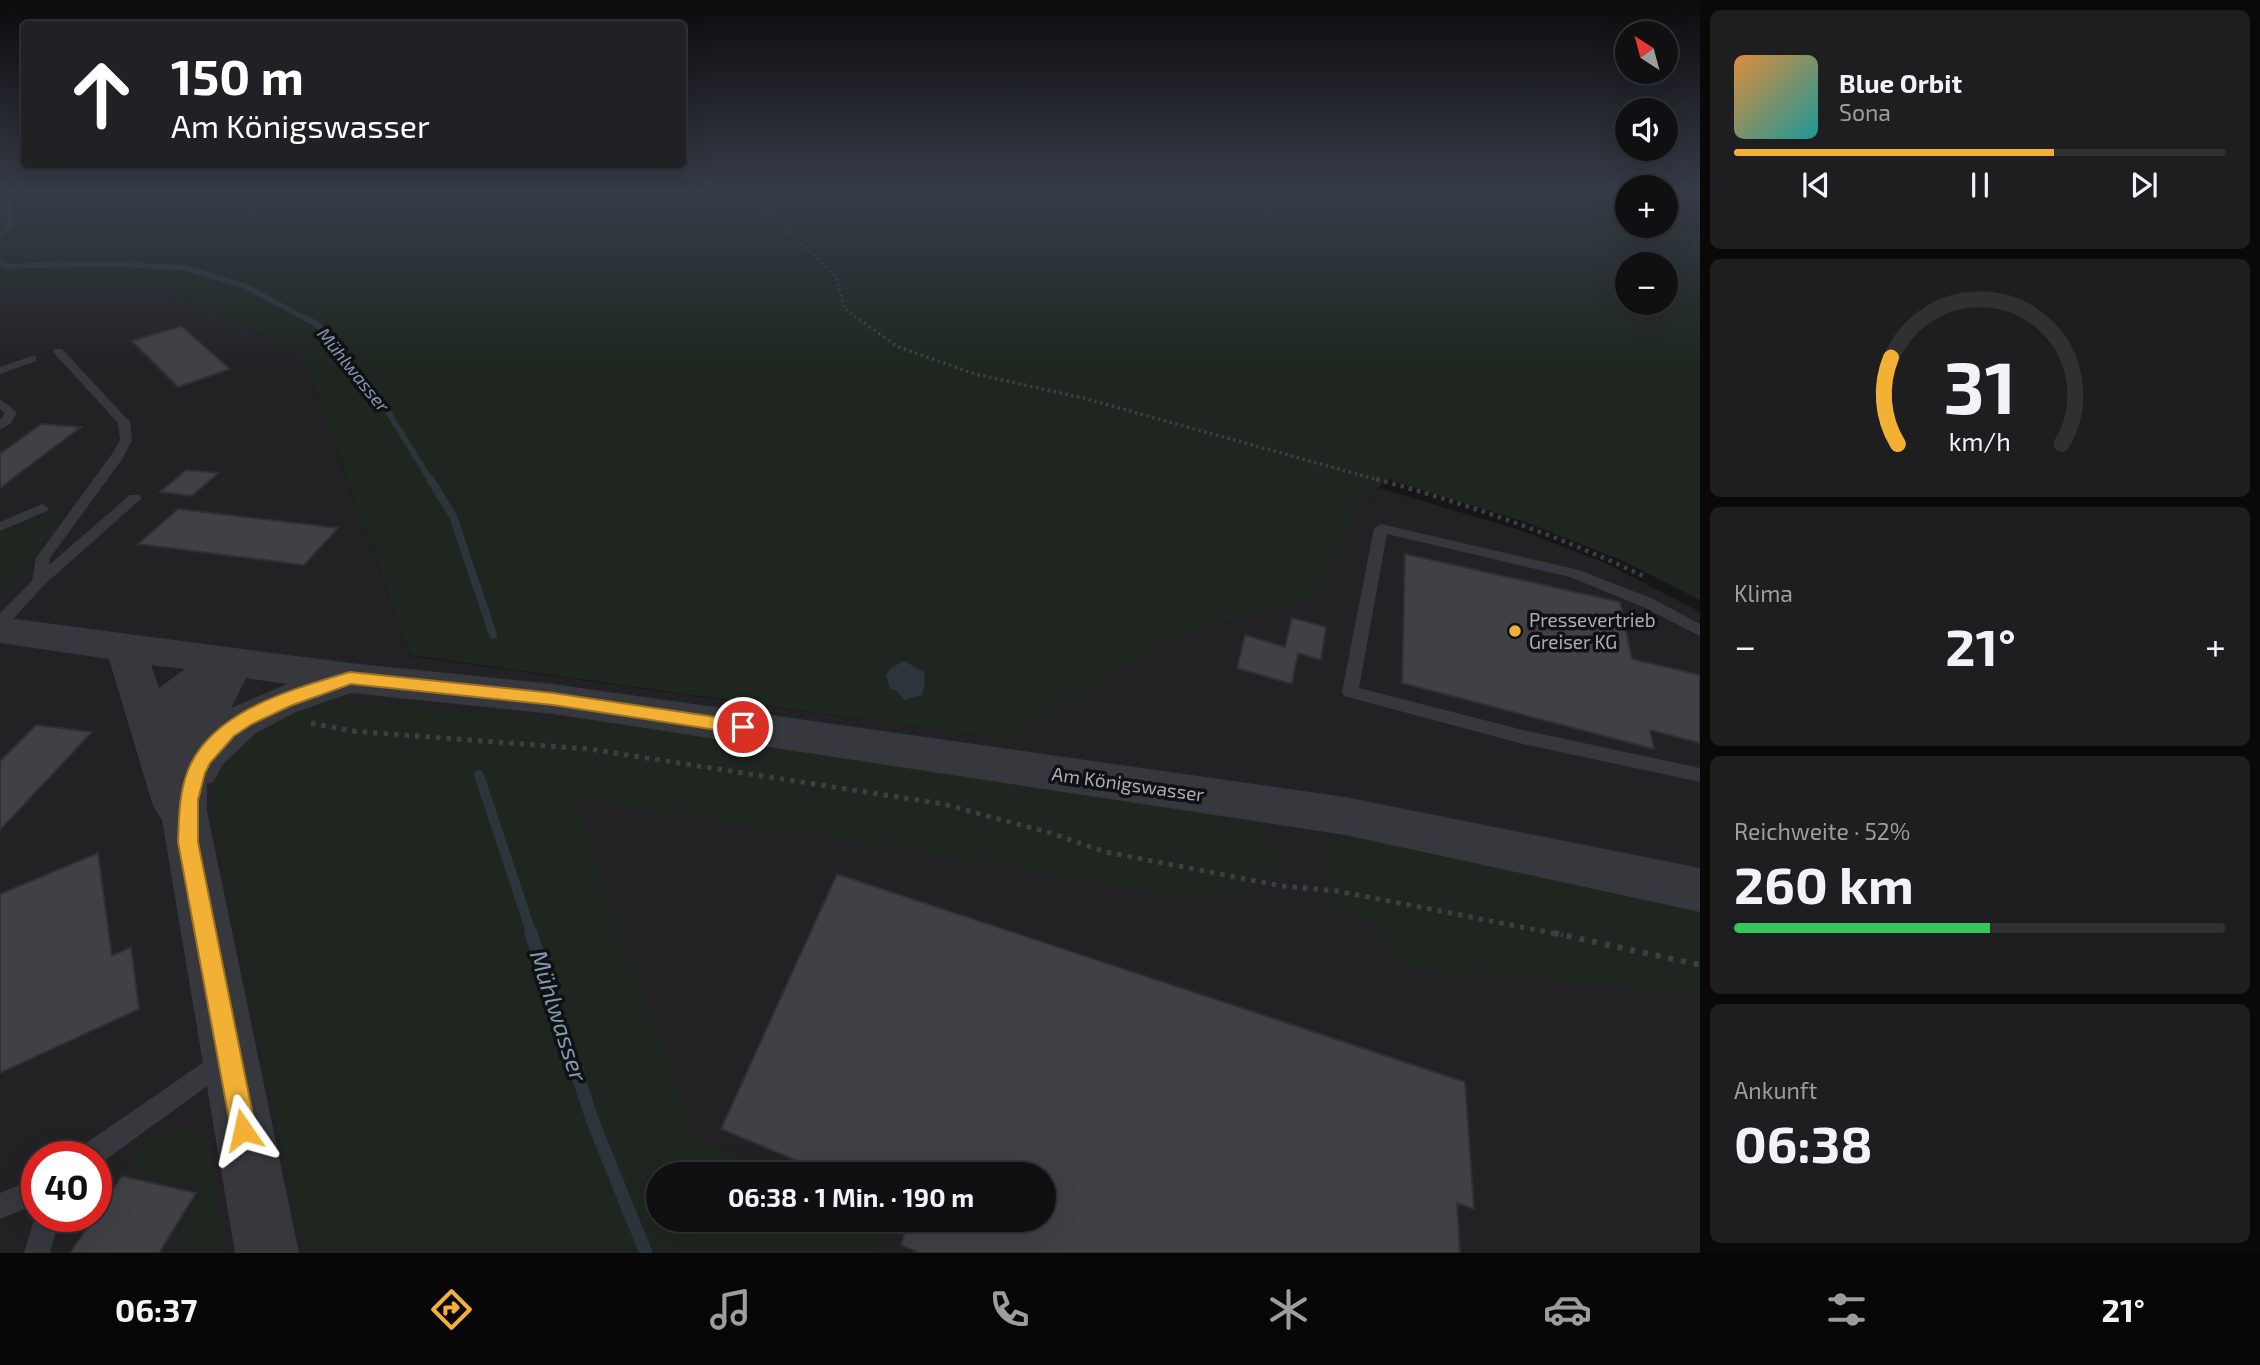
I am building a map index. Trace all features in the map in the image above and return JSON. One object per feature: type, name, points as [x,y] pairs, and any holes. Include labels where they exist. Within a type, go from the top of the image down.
[{"type":"street","name":"Am Königswasser","points":[[0,630],[350,678],[553,699],[1345,816],[1700,890]]},
{"type":"street","points":[[126,648],[188,842]]},
{"type":"street","points":[[155,737],[159,719],[171,700],[232,662]]},
{"type":"street","points":[[232,662],[225,683],[197,731],[187,758],[183,790],[188,842],[267,1253]]},
{"type":"street","points":[[188,842],[187,817],[191,787],[202,759],[215,744],[228,732],[261,711],[350,678]]},
{"type":"lane","points":[[39,582],[43,558],[126,440],[124,422],[58,351]]},
{"type":"lane","points":[[0,371],[32,359]]},
{"type":"lane","points":[[0,403],[11,412],[0,426]]},
{"type":"lane","points":[[0,623],[39,582],[135,498]]},
{"type":"lane","points":[[0,527],[42,508]]},
{"type":"lane","points":[[1700,631],[1648,603],[1574,573],[1381,528],[1350,692],[1523,737],[1700,775]]},
{"type":"lane","points":[[111,1141],[229,1057]]},
{"type":"lane","points":[[0,1206],[21,1197]]},
{"type":"lane","points":[[37,1253],[43,1232]]},
{"type":"path","points":[[810,251],[836,277],[845,309],[896,346],[975,374],[1083,398],[1431,495],[1530,528],[1616,563],[1652,581]]},
{"type":"path","points":[[301,722],[351,731],[589,749],[943,804],[1047,832],[1106,852],[1282,886],[1337,891],[1700,965]]},
{"type":"shaded area","points":[[0,251],[1700,251],[1700,600],[1621,560],[1522,521],[1387,479],[1354,513],[1324,592],[1162,643],[1008,740],[410,655],[301,350],[150,289],[0,288]]},
{"type":"shaded area","points":[[0,288],[150,289],[301,350],[410,656],[1008,740],[1162,643],[1324,592],[1354,513],[1379,488],[1523,531],[1605,563],[1700,612],[1700,1253],[0,1253]]},
{"type":"shaded area","points":[[49,517],[62,521],[4,591],[0,591],[0,535],[36,519]]},
{"type":"shaded area","points":[[904,661],[924,672],[925,683],[922,695],[904,700],[897,691],[890,689],[886,675],[891,668]]},
{"type":"shaded area","points":[[359,703],[656,728],[1239,814],[1265,835],[1283,863],[1252,888],[1204,901],[888,847],[576,799],[694,1139],[751,1162],[646,1162],[646,1232],[881,1232],[875,1253],[303,1253],[217,831],[214,777],[232,745],[258,727],[307,707]]},
{"type":"shaded area","points":[[1343,837],[1376,840],[1700,906],[1700,998],[1678,991],[1408,969],[1371,919],[1324,908],[1325,848]]},
{"type":"shaded area","points":[[186,1128],[206,1133],[224,1253],[168,1253],[204,1189],[140,1176],[136,1151],[156,1136]]},
{"type":"building","points":[[181,326],[230,369],[178,387],[132,341]]},
{"type":"building","points":[[41,424],[81,427],[0,488],[0,454]]},
{"type":"building","points":[[186,470],[218,473],[192,496],[160,492]]},
{"type":"building","points":[[178,509],[338,528],[304,565],[138,544]]},
{"type":"building","name":"Pressevertrieb Greiser KG","points":[[1405,554],[1620,602],[1632,659],[1700,675],[1700,743],[1650,730],[1654,749],[1402,683]]},
{"type":"building","points":[[1292,618],[1326,627],[1321,660],[1298,653],[1292,684],[1237,668],[1245,635],[1285,647]]},
{"type":"building","points":[[36,725],[92,732],[0,830],[0,761]]},
{"type":"building","points":[[98,853],[112,956],[131,947],[139,1009],[0,1073],[0,894]]},
{"type":"building","points":[[837,874],[1465,1082],[1474,1209],[1457,1203],[1460,1253],[919,1253],[901,1245],[905,1232],[1056,1232],[1056,1162],[800,1162],[721,1129]]},
{"type":"building","points":[[122,1176],[196,1193],[159,1253],[70,1253],[84,1232],[112,1232],[112,1191]]},
{"type":"waterway","name":"Mühlwasser","points":[[0,262],[7,266],[113,264],[185,268],[245,286],[310,321]]},
{"type":"waterway","name":"Mühlwasser","points":[[307,319],[318,325],[375,391],[431,481]]},
{"type":"waterway","name":"Mühlwasser","points":[[430,479],[453,516],[493,635]]},
{"type":"waterway","name":"Mühlwasser","points":[[479,775],[532,935]]},
{"type":"waterway","name":"Mühlwasser","points":[[531,933],[593,1122],[646,1253]]},
{"type":"place","name":"Pressevertrieb Greiser KG","points":[[1515,631]]},
{"type":"route","points":[[243,1130],[188,842],[187,817],[191,787],[202,759],[228,732],[261,711],[350,678],[553,699],[743,727]]}]
